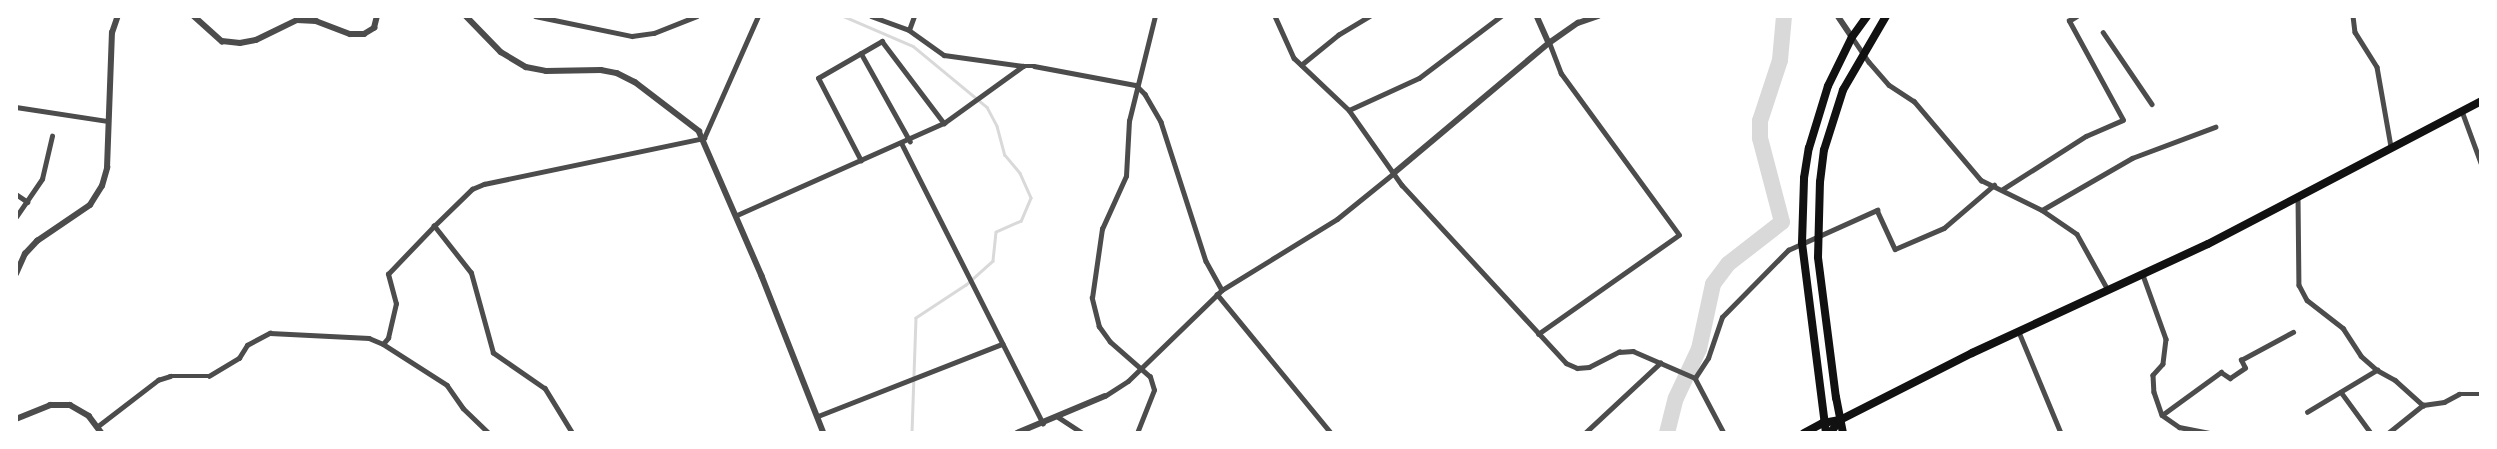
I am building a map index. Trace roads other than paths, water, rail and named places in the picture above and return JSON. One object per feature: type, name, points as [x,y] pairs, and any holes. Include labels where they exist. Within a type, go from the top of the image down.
[{"type":"main road","points":[[1826,433],[1823,423],[1802,243],[1808,148],[1828,86],[1852,37],[1867,16]]},
{"type":"main road","points":[[1843,433],[1827,335],[1817,234],[1824,150],[1843,90],[1863,52],[1886,16]]},
{"type":"main road","points":[[1804,433],[1823,423],[1840,420],[2019,332],[2143,275],[2481,101]]},
{"type":"main road","points":[[1830,433],[1840,420]]},
{"type":"street","points":[[16,274],[31,247],[90,205],[102,186],[107,168],[112,33],[118,16]]},
{"type":"street","points":[[194,16],[222,41],[240,43],[256,40],[297,20],[316,21],[350,34],[364,34],[374,28],[377,16]]},
{"type":"street","points":[[466,16],[501,52],[526,67],[546,71],[601,70],[635,82],[688,120],[704,138],[737,215],[824,433]]},
{"type":"street","points":[[534,16],[632,36],[654,33],[697,16]]},
{"type":"street","points":[[704,138],[758,16]]},
{"type":"street","points":[[871,16],[909,30],[944,55],[1136,85],[1145,94],[1161,122],[1206,261],[1222,290]]},
{"type":"street","points":[[909,30],[914,16]]},
{"type":"street","points":[[1137,433],[1154,390],[1150,377],[1139,370],[1098,326],[1092,298],[1102,229],[1126,176],[1129,120],[1136,85],[1155,16]]},
{"type":"street","points":[[1275,16],[1294,58],[1349,110],[1394,173],[1439,228],[1509,298],[1538,334],[1566,363],[1577,368],[1589,367],[1624,350],[1696,378],[1724,433]]},
{"type":"street","points":[[1301,65],[1338,35],[1370,16]]},
{"type":"street","points":[[1349,110],[1419,78],[1501,16]]},
{"type":"street","points":[[1537,16],[1561,74],[1679,235],[1538,334]]},
{"type":"street","points":[[1017,433],[1105,396],[1139,370],[1222,290],[1337,219],[1549,44],[1578,23],[1598,16]]},
{"type":"street","points":[[1838,16],[1889,85],[1914,101],[1981,180],[2003,189],[2042,210],[2077,234],[2108,290]]},
{"type":"street","points":[[2003,189],[2086,136],[2123,120],[2067,19],[2077,16]]},
{"type":"street","points":[[2353,16],[2355,32],[2377,67],[2391,146]]},
{"type":"street","points":[[2103,32],[2152,104]]},
{"type":"street","points":[[861,161],[818,78],[882,41],[944,123]]},
{"type":"street","points":[[861,53],[910,140]]},
{"type":"street","points":[[737,215],[902,144],[944,123],[1023,66]]},
{"type":"street","points":[[16,108],[108,121]]},
{"type":"street","points":[[2462,111],[2481,163]]},
{"type":"street","points":[[2042,210],[2132,158],[2215,128]]},
{"type":"street","points":[[16,217],[42,179],[52,136]]},
{"type":"street","points":[[383,344],[388,338],[396,304],[388,274],[472,189],[484,184],[704,138]]},
{"type":"street","points":[[902,144],[1043,423]]},
{"type":"street","points":[[1696,378],[1708,358],[1722,317],[1788,250],[1817,234],[1877,210],[1895,249],[1944,228],[1994,185]]},
{"type":"street","points":[[16,194],[28,202]]},
{"type":"street","points":[[2298,196],[2299,285],[2307,300],[2343,328],[2361,356],[2377,370],[2394,380],[2423,406]]},
{"type":"street","points":[[434,226],[471,273],[493,353],[545,389],[572,433]]},
{"type":"street","points":[[2143,275],[2166,339],[2163,364],[2154,375],[2154,392],[2162,415],[2179,426],[2210,433]]},
{"type":"street","points":[[1217,294],[1331,433]]},
{"type":"street","points":[[2019,332],[2061,433]]},
{"type":"street","points":[[2162,415],[2221,372],[2230,378],[2245,368],[2241,360],[2293,332]]},
{"type":"street","points":[[98,426],[158,380],[170,376],[209,376],[238,358],[247,345],[270,333],[369,338],[383,344],[447,385],[463,408],[489,433]]},
{"type":"street","points":[[818,416],[1002,344]]},
{"type":"street","points":[[1585,433],[1660,364]]},
{"type":"street","points":[[2307,412],[2377,370]]},
{"type":"street","points":[[2341,392],[2371,433]]},
{"type":"street","points":[[2388,433],[2423,406],[2444,402],[2459,394],[2481,394]]},
{"type":"street","points":[[16,419],[50,405],[70,405],[80,409],[98,426],[102,433]]},
{"type":"street","points":[[1058,417],[1083,433]]},
{"type":"waterway","points":[[843,16],[913,46],[987,107],[997,126],[1005,155],[1020,173],[1031,198],[1021,221],[996,232],[993,261],[966,285],[916,318],[912,433]]},
{"type":"waterway","points":[[1667,433],[1676,398],[1699,349],[1713,284],[1728,264],[1782,222],[1760,138],[1760,121],[1780,60],[1784,16]]}]
